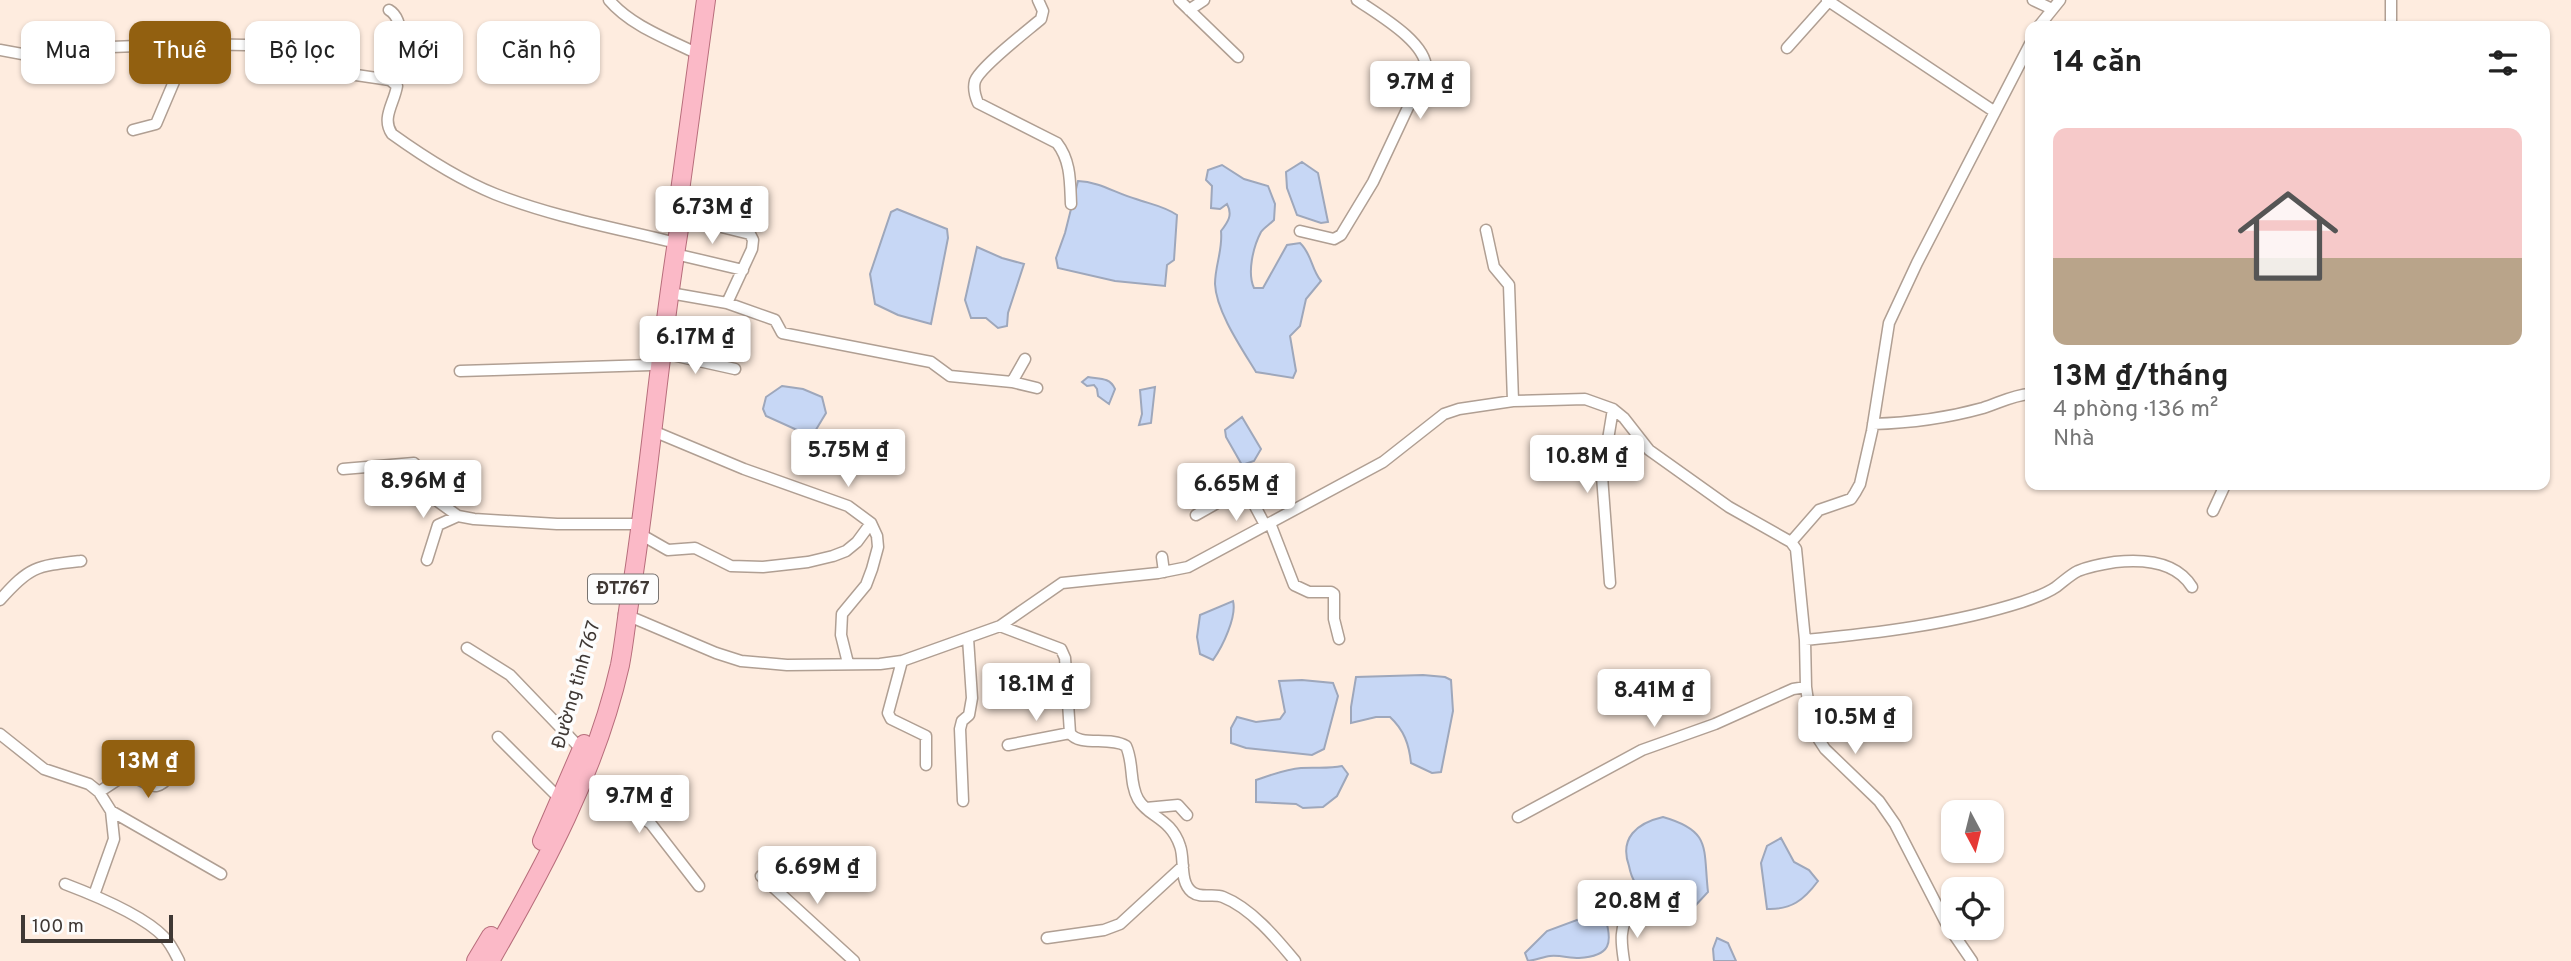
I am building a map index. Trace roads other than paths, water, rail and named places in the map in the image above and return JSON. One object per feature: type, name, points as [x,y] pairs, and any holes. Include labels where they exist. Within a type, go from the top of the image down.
[{"type":"main road","name":"Đường tỉnh 767","points":[[636,529],[671,247],[706,0]]},
{"type":"main road","name":"Đường tỉnh 767","points":[[490,961],[536,882],[584,778],[600,734],[620,663],[623,613],[653,430],[657,359],[670,293],[671,247]]},
{"type":"main road","name":"Đường tỉnh 767","points":[[476,961],[519,891],[561,800],[582,750],[623,613]]},
{"type":"street","points":[[609,0],[616,9],[635,22],[698,54]]},
{"type":"street","points":[[1038,0],[1044,11],[1041,19],[983,69],[975,81],[974,93],[978,103],[1057,143],[1064,152],[1068,166],[1071,204]]},
{"type":"street","points":[[1179,0],[1238,57]]},
{"type":"street","points":[[1189,10],[1203,0]]},
{"type":"street","points":[[1300,231],[1334,239],[1341,235],[1373,182],[1426,69],[1424,56],[1405,34],[1356,0]]},
{"type":"street","points":[[2033,0],[2052,9]]},
{"type":"street","points":[[2043,21],[2060,0]]},
{"type":"street","points":[[2390,21],[2391,0]]},
{"type":"street","points":[[1787,48],[1828,1],[1995,112]]},
{"type":"street","points":[[389,10],[395,13],[398,21]]},
{"type":"street","points":[[231,45],[259,48],[288,65],[374,80]]},
{"type":"street","points":[[0,50],[49,60],[111,47],[129,46]]},
{"type":"street","points":[[1791,542],[1819,510],[1851,499],[1860,484],[1873,424],[1889,323],[2025,54]]},
{"type":"street","points":[[133,130],[156,124],[173,84]]},
{"type":"street","points":[[394,84],[397,91],[387,119],[388,128],[392,134],[428,160],[508,198],[743,270]]},
{"type":"street","points":[[677,216],[750,234],[753,240],[752,249],[727,303]]},
{"type":"street","points":[[1486,230],[1494,267],[1509,285],[1513,401]]},
{"type":"street","points":[[670,293],[727,303],[775,320],[782,333],[931,362],[950,376],[1012,382],[1037,388]]},
{"type":"street","points":[[460,371],[657,359],[735,369]]},
{"type":"street","points":[[1012,382],[1026,359]]},
{"type":"street","points":[[1873,424],[1903,423],[1950,416],[2025,395]]},
{"type":"street","points":[[623,613],[741,661],[787,665],[880,664],[902,661],[1000,626],[1062,583],[1164,572],[1188,567],[1206,559],[1383,462],[1444,414],[1459,409],[1513,401],[1585,399],[1613,409],[1624,418],[1649,450],[1729,507],[1791,542],[1798,555],[1805,640],[1805,687],[1812,729],[1817,739],[1879,801],[1895,824],[1946,923],[1972,961]]},
{"type":"street","points":[[1610,583],[1602,476],[1613,409]]},
{"type":"street","points":[[653,430],[744,469],[848,506],[871,523],[877,536],[878,547],[872,569],[866,585],[842,614],[841,635],[848,663]]},
{"type":"street","points":[[343,469],[414,463],[422,491],[458,516],[636,529],[668,550],[695,548],[731,566],[762,567],[808,562],[833,556],[846,551],[857,542],[871,523]]},
{"type":"street","points":[[1196,515],[1240,490],[1247,491],[1267,524],[1294,585],[1309,592],[1334,594],[1334,619],[1339,639]]},
{"type":"street","points":[[2213,512],[2223,490]]},
{"type":"street","points":[[427,561],[438,525],[458,516]]},
{"type":"street","points":[[1162,557],[1164,572]]},
{"type":"street","points":[[0,600],[30,571],[47,565],[80,561]]},
{"type":"street","points":[[1805,640],[1975,615],[2046,593],[2070,575],[2100,564],[2127,562],[2164,565],[2176,569],[2186,577],[2192,587]]},
{"type":"street","points":[[1000,626],[1061,649],[1065,658],[1070,733],[1078,740],[1111,740],[1126,746],[1134,790],[1139,801],[1174,831],[1182,848],[1185,883],[1191,892],[1202,896],[1219,895],[1234,902],[1275,938],[1295,961]]},
{"type":"street","points":[[962,802],[960,729],[962,721],[969,715],[972,698],[968,638]]},
{"type":"street","points":[[467,648],[510,675],[582,750]]},
{"type":"street","points":[[902,661],[888,713],[891,719],[926,736],[926,765]]},
{"type":"street","points":[[1518,817],[1642,750],[1715,724],[1793,689],[1805,687]]},
{"type":"street","points":[[1008,745],[1070,733]]},
{"type":"street","points":[[0,734],[44,769],[89,784],[99,792],[111,811],[114,839],[94,895]]},
{"type":"street","points":[[498,737],[561,800]]},
{"type":"street","points":[[99,792],[125,775],[157,787],[162,786],[173,773]]},
{"type":"street","points":[[584,778],[651,824],[699,886]]},
{"type":"street","points":[[1146,807],[1178,806],[1187,815]]},
{"type":"street","points":[[111,811],[221,874]]},
{"type":"street","points":[[1047,938],[1104,930],[1121,924],[1183,866]]},
{"type":"street","points":[[761,876],[854,961]]},
{"type":"street","points":[[65,884],[94,895],[151,925],[165,937],[179,961]]},
{"type":"street","points":[[1624,961],[1622,928],[1631,910]]},
{"type":"water","points":[[1302,162],[1318,173],[1328,222],[1321,223],[1297,215],[1287,188],[1286,172]]},
{"type":"water","points":[[1222,165],[1244,179],[1268,186],[1275,204],[1274,220],[1261,232],[1253,252],[1251,275],[1254,288],[1263,288],[1287,245],[1300,243],[1321,281],[1306,299],[1300,326],[1290,336],[1296,371],[1293,378],[1256,372],[1231,330],[1216,295],[1215,277],[1221,231],[1230,212],[1227,204],[1220,209],[1211,208],[1212,186],[1206,180],[1208,170]]},
{"type":"water","points":[[1078,181],[1162,207],[1177,215],[1174,260],[1167,265],[1165,286],[1115,281],[1058,268],[1056,258]]},
{"type":"water","points":[[897,209],[947,229],[948,238],[931,324],[898,315],[875,304],[870,274],[891,212]]},
{"type":"water","points":[[977,247],[1024,264],[1008,313],[1007,326],[998,328],[986,318],[971,318],[965,300]]},
{"type":"water","points":[[1088,377],[1104,379],[1113,385],[1115,389],[1109,404],[1098,396],[1094,385],[1087,386],[1082,382]]},
{"type":"water","points":[[782,386],[803,389],[822,397],[826,413],[814,433],[797,430],[766,416],[763,409],[766,397]]},
{"type":"water","points":[[1155,387],[1151,423],[1139,425],[1142,414],[1140,390]]},
{"type":"water","points":[[1242,417],[1261,449],[1254,461],[1242,465],[1226,437],[1225,430]]},
{"type":"water","points":[[1233,601],[1231,623],[1217,654],[1213,660],[1200,654],[1197,637],[1200,615]]},
{"type":"water","points":[[1423,675],[1451,680],[1453,711],[1441,772],[1432,773],[1411,763],[1405,738],[1390,717],[1376,717],[1351,723],[1356,677]]},
{"type":"water","points":[[1279,681],[1333,683],[1338,696],[1324,749],[1312,755],[1246,748],[1231,743],[1231,728],[1237,717],[1256,722],[1280,719],[1285,712]]},
{"type":"water","points":[[1342,766],[1348,774],[1337,796],[1323,807],[1303,808],[1296,804],[1256,802],[1256,780],[1295,769]]},
{"type":"water","points":[[1663,817],[1690,828],[1702,843],[1708,892],[1695,906],[1682,905],[1647,890],[1635,882],[1631,874],[1626,847],[1629,840],[1645,823]]},
{"type":"water","points":[[1781,838],[1794,862],[1809,870],[1818,881],[1808,894],[1796,903],[1783,908],[1767,909],[1761,863],[1767,846]]},
{"type":"water","points":[[1593,914],[1605,917],[1609,941],[1603,951],[1590,957],[1550,956],[1528,961],[1525,953],[1547,931]]},
{"type":"water","points":[[1717,938],[1728,943],[1736,961],[1714,961],[1713,949]]}]
